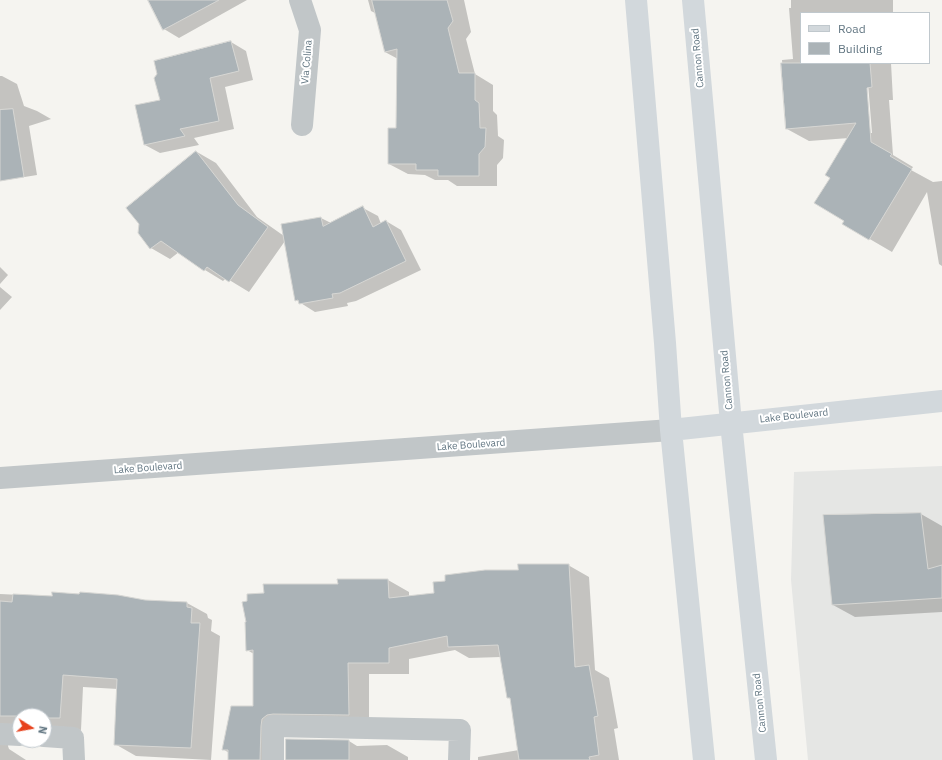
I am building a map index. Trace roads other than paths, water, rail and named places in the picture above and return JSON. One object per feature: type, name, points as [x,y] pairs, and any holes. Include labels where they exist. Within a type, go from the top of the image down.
[{"type":"main road","points":[[636,0],[664,327],[671,430],[704,760]]},
{"type":"main road","name":"Cannon Road","points":[[693,0],[731,423],[766,760]]},
{"type":"main road","name":"Lake Boulevard","points":[[671,430],[942,401]]},
{"type":"street","name":"Via Colina","points":[[300,0],[310,30],[302,125]]},
{"type":"street","name":"Lake Boulevard","points":[[0,478],[671,430]]},
{"type":"street","points":[[273,760],[273,726],[460,730],[459,760]]},
{"type":"street","points":[[0,734],[12,735]]},
{"type":"street","points":[[52,737],[72,738],[74,760]]}]
